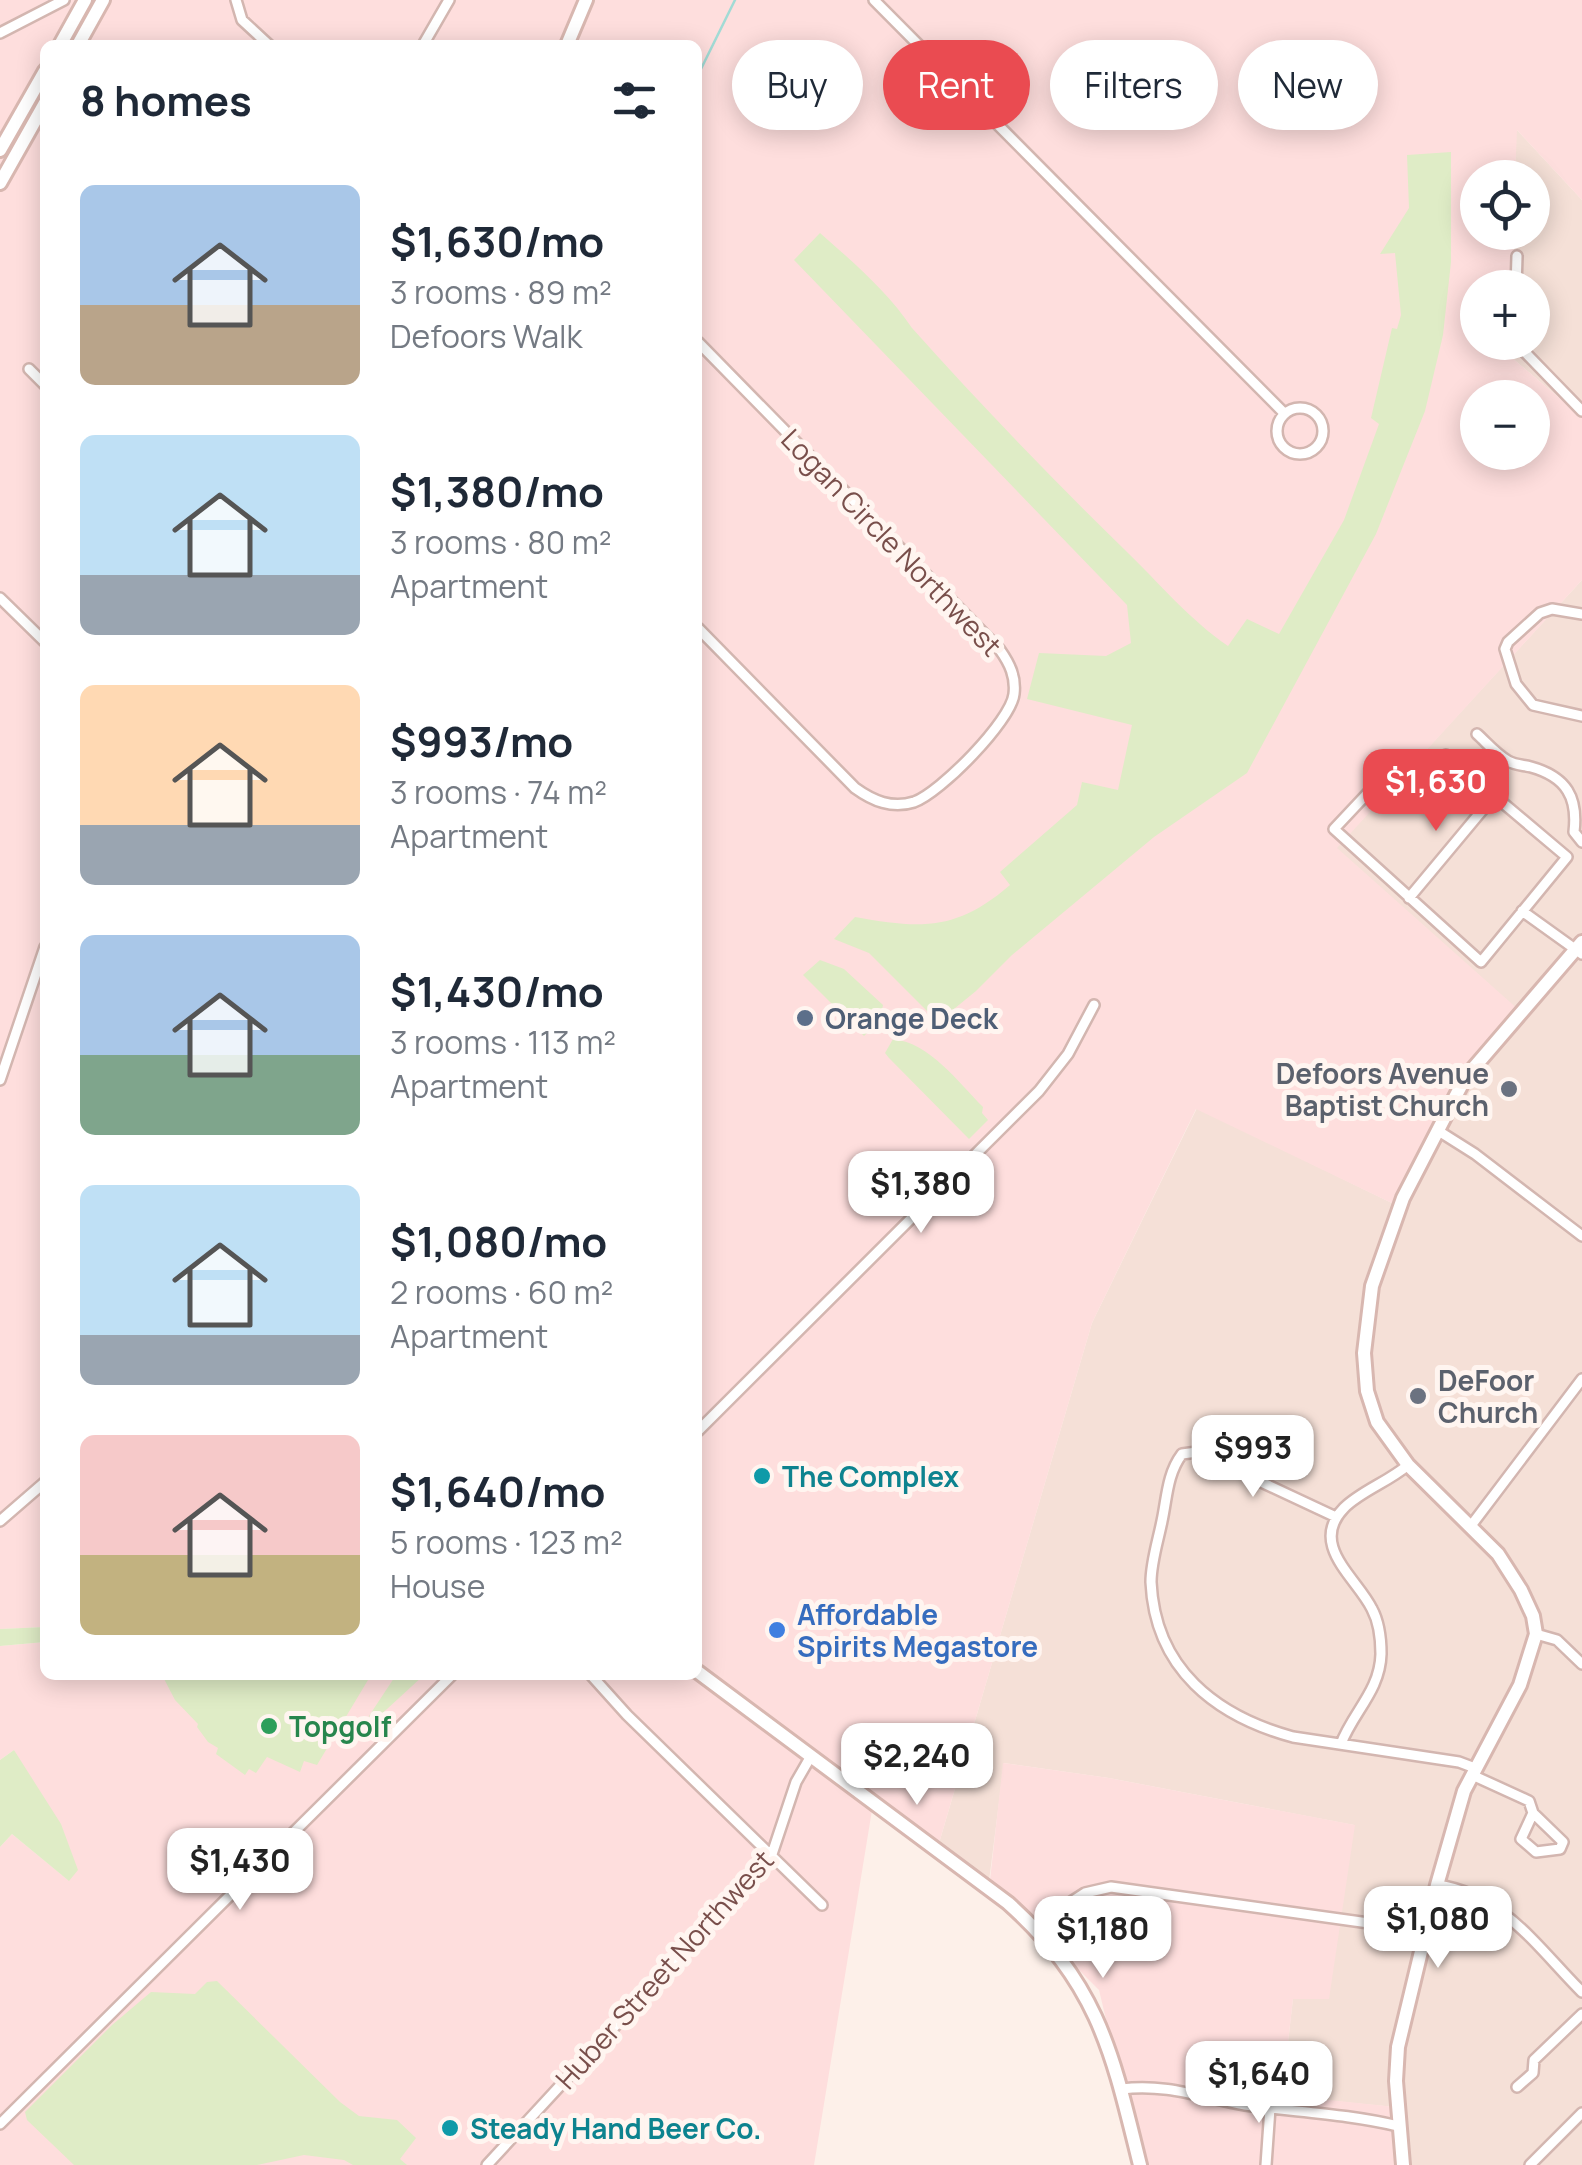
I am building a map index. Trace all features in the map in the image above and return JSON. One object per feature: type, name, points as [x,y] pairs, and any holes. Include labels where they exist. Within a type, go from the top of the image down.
[{"type":"street","points":[[0,32],[64,0]]},
{"type":"street","points":[[63,40],[85,0]]},
{"type":"street","points":[[81,40],[103,0]]},
{"type":"street","points":[[236,0],[242,20],[263,40]]},
{"type":"street","points":[[426,40],[449,0]]},
{"type":"street","points":[[569,40],[586,0]]},
{"type":"street","points":[[874,0],[1284,414]]},
{"type":"street","points":[[0,150],[40,80]]},
{"type":"street","points":[[0,184],[40,113]]},
{"type":"street","points":[[1517,256],[1517,270]]},
{"type":"street","name":"Logan Circle Northwest","points":[[702,346],[1000,650],[1014,679],[1014,697],[1000,725],[936,789],[913,802],[884,804],[855,788],[702,632]]},
{"type":"street","points":[[1532,360],[1582,411]]},
{"type":"street","points":[[29,369],[40,380]]},
{"type":"street","points":[[1304,408],[1317,415],[1323,429],[1315,450],[1292,454],[1280,444],[1276,429],[1284,414],[1304,408]]},
{"type":"street","points":[[0,598],[40,637]]},
{"type":"street","points":[[1582,614],[1552,609],[1540,613],[1505,649],[1516,684],[1533,705],[1582,716]]},
{"type":"street","points":[[1478,734],[1511,763],[1556,778],[1570,792],[1576,806],[1574,832],[1582,842]]},
{"type":"street","points":[[1397,762],[1334,828],[1480,962],[1567,857],[1446,756]]},
{"type":"street","points":[[1408,898],[1494,796]]},
{"type":"street","points":[[1403,2165],[1398,2126],[1398,2047],[1437,1885],[1456,1812],[1473,1771],[1520,1685],[1536,1634],[1533,1616],[1514,1576],[1408,1466],[1384,1435],[1371,1408],[1365,1372],[1365,1334],[1372,1286],[1384,1244],[1464,1078],[1580,948],[1522,911]]},
{"type":"street","points":[[0,1080],[40,963]]},
{"type":"street","points":[[702,1427],[1039,1092],[1068,1054],[1094,1005]]},
{"type":"street","points":[[1438,1130],[1582,1236]]},
{"type":"street","points":[[1470,1527],[1582,1380]]},
{"type":"street","points":[[1336,1517],[1196,1452],[1187,1452],[1178,1459],[1168,1486],[1151,1581],[1162,1630],[1176,1661],[1195,1686],[1233,1714],[1293,1737],[1459,1762],[1530,1801],[1533,1814],[1563,1842],[1560,1849],[1536,1852],[1520,1839],[1533,1814]]},
{"type":"street","points":[[1342,1744],[1374,1687],[1381,1650],[1373,1610],[1334,1555],[1336,1517],[1349,1503],[1408,1466]]},
{"type":"street","points":[[0,1521],[40,1486]]},
{"type":"street","points":[[1536,1634],[1558,1640],[1582,1664]]},
{"type":"street","points":[[702,1675],[957,1864],[1034,1926],[1064,1960],[1108,2040],[1140,2165]]},
{"type":"street","points":[[0,2124],[447,1680]]},
{"type":"street","points":[[596,1680],[770,1858],[822,1905]]},
{"type":"street","name":"Huber Street Northwest","points":[[488,2165],[770,1858],[796,1782],[812,1756]]},
{"type":"street","points":[[1437,1885],[1464,1888],[1518,1922],[1582,1992]]},
{"type":"street","points":[[1034,1926],[1086,1893],[1112,1887],[1426,1931]]},
{"type":"street","points":[[1517,2088],[1533,2073],[1534,2060],[1582,2014]]},
{"type":"street","points":[[1122,2089],[1176,2090],[1398,2126]]},
{"type":"street","points":[[1266,2165],[1270,2108]]},
{"type":"street","points":[[1530,2165],[1582,2113]]},
{"type":"shaded area","points":[[0,0],[1582,0],[1582,200],[1550,166],[1550,160],[1545,160],[1517,130],[1516,160],[1460,160],[1460,250],[1514,250],[1513,270],[1460,270],[1460,360],[1515,360],[1538,380],[1460,380],[1460,470],[1550,470],[1550,390],[1582,417],[1582,580],[1337,848],[1520,1011],[1465,1078],[1400,1207],[1196,1109],[1092,1323],[937,1850],[873,1804],[814,2165],[0,2165],[0,1847],[12,1834],[68,1880],[14,1750],[0,1760],[0,1646],[40,1642],[40,1680],[702,1680],[702,40],[40,40],[40,1627],[0,1629]]},
{"type":"shaded area","points":[[1516,129],[1545,160],[1515,160]]},
{"type":"shaded area","points":[[1550,166],[1582,200],[1582,417],[1550,390],[1550,380],[1538,380],[1515,360],[1550,360],[1550,270],[1513,270],[1514,250],[1550,250]]},
{"type":"shaded area","points":[[1582,580],[1582,2165],[1410,2165],[1405,2108],[1282,2096],[1293,1998],[1328,1999],[1354,1825],[1109,1778],[1004,1763],[988,1889],[937,1850],[1092,1323],[1197,1108],[1400,1207],[1465,1078],[1519,1011],[1336,848]]},
{"type":"shaded area","points":[[1003,1763],[1109,1778],[1355,1825],[1329,1999],[1293,1999],[1282,2095],[1405,2108],[1410,2165],[1141,2165],[1099,1990],[1020,1911],[989,1889]]},
{"type":"green space","points":[[1451,152],[1451,262],[1443,335],[1425,411],[1376,534],[1247,773],[1154,837],[938,1022],[869,953],[834,939],[855,917],[919,924],[955,919],[973,911],[1010,885],[1000,872],[1077,805],[1082,782],[1118,790],[1132,725],[1027,699],[1039,653],[1106,656],[1131,643],[1127,605],[794,260],[820,233],[845,255],[1044,469],[1188,613],[1228,646],[1247,619],[1279,634],[1344,520],[1379,424],[1371,418],[1392,328],[1397,329],[1401,315],[1395,253],[1380,254],[1409,208],[1407,155]]},
{"type":"green space","points":[[820,960],[844,969],[883,1005],[880,1020],[864,1036],[803,975]]},
{"type":"green space","points":[[893,1039],[931,1056],[983,1107],[982,1113],[988,1120],[969,1139],[885,1053]]},
{"type":"green space","points":[[40,1627],[40,1642],[0,1646],[0,1629]]},
{"type":"green space","name":"Topgolf","points":[[165,1680],[368,1680],[317,1765],[304,1761],[300,1772],[267,1757],[256,1773],[249,1769],[245,1775],[216,1754],[218,1748],[208,1742],[198,1724],[175,1700]]},
{"type":"green space","points":[[393,1680],[419,1680],[374,1721],[369,1716]]},
{"type":"green space","points":[[14,1750],[61,1824],[78,1870],[69,1881],[12,1834],[0,1847],[0,1760]]},
{"type":"green space","points":[[217,1981],[340,2102],[359,2116],[397,2120],[416,2138],[400,2159],[407,2165],[353,2165],[344,2160],[304,2155],[257,2165],[74,2165],[27,2120],[25,2112],[151,1992],[195,1994],[207,1982]]},
{"type":"waterway","points":[[702,67],[735,0]]},
{"type":"place","name":"Orange Deck","points":[[805,1018]]},
{"type":"place","name":"Defoors Avenue Baptist Church","points":[[1509,1089]]},
{"type":"place","name":"DeFoor Church","points":[[1418,1396]]},
{"type":"place","name":"The Complex","points":[[762,1476]]},
{"type":"place","name":"Affordable Spirits Megastore","points":[[777,1630]]},
{"type":"place","name":"Topgolf","points":[[269,1726]]},
{"type":"place","name":"Steady Hand Beer Co.","points":[[450,2128]]}]
